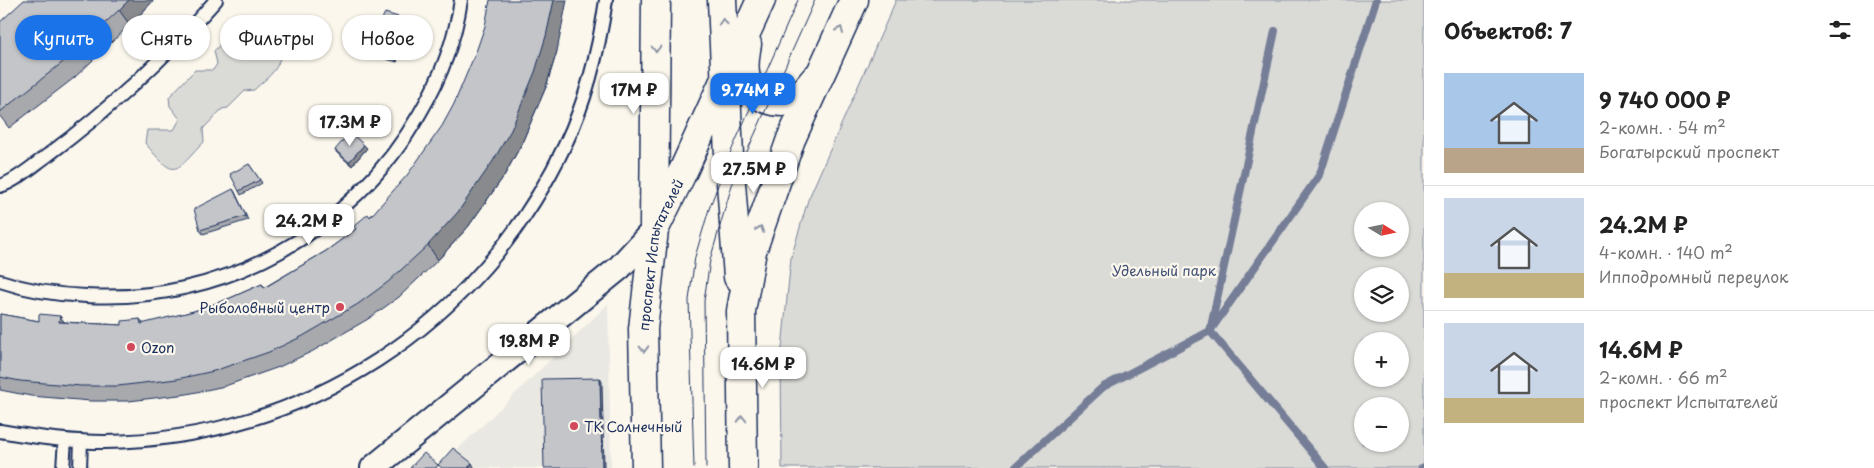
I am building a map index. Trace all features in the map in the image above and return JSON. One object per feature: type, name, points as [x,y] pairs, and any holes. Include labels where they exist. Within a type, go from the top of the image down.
[{"type":"main road","points":[[654,230],[656,0]]},
{"type":"main road","points":[[722,0],[729,156],[741,310],[743,468]]},
{"type":"main road","name":"проспект Испытателей","points":[[646,468],[643,329],[654,230],[726,79],[761,0]]},
{"type":"main road","points":[[741,310],[752,251],[790,139],[854,0]]},
{"type":"main road","points":[[749,28],[744,60],[746,78],[752,91],[770,100],[784,102],[798,97],[822,70]]},
{"type":"street","points":[[373,468],[619,268],[654,230]]},
{"type":"lane","points":[[0,186],[35,164],[112,105],[158,63],[216,0]]},
{"type":"lane","points":[[0,281],[38,291],[70,295],[136,296],[200,285],[254,265],[290,247],[318,229],[371,182],[414,126],[442,69],[462,0]]},
{"type":"lane","points":[[0,431],[81,441],[145,440],[185,435],[224,427],[266,415],[307,399],[346,380],[383,358],[419,332],[483,272],[510,238],[541,192],[566,144],[586,93],[600,40],[606,0]]},
{"type":"lane","points":[[63,468],[65,440]]},
{"type":"lane","points":[[80,468],[81,441]]},
{"type":"shaded area","points":[[608,304],[611,468],[442,468],[456,451]]},
{"type":"green space","name":"Удельный парк","points":[[896,0],[1424,0],[1424,468],[782,468],[781,358],[791,258],[808,200]]},
{"type":"green space","points":[[220,44],[220,60],[279,60],[276,68],[254,90],[245,91],[228,108],[222,109],[203,129],[204,142],[186,161],[175,168],[169,167],[145,143],[147,130],[174,130],[180,119],[170,106],[169,97],[195,70],[213,70],[217,64],[214,51]]},
{"type":"building","points":[[24,0],[129,0],[112,16],[15,15],[15,60],[65,60],[0,112],[0,22]]},
{"type":"building","points":[[490,0],[554,0],[535,72],[511,130],[493,161],[458,212],[428,245],[388,282],[358,304],[303,336],[269,352],[214,371],[177,379],[118,386],[81,386],[20,381],[0,377],[0,314],[39,321],[39,314],[60,316],[59,322],[122,325],[122,321],[140,319],[141,324],[194,311],[262,284],[264,288],[326,251],[356,229],[354,226],[368,214],[370,217],[408,174],[442,126],[454,104],[477,49],[485,26]]},
{"type":"building","points":[[350,132],[364,145],[349,162],[335,150]]},
{"type":"building","points":[[249,164],[260,180],[239,191],[230,174]]},
{"type":"building","points":[[233,189],[246,216],[200,230],[194,209]]},
{"type":"building","name":"ТК Солнечный","points":[[600,378],[602,468],[544,468],[542,379]]},
{"type":"building","points":[[453,448],[472,463],[468,468],[442,468],[438,465]]},
{"type":"building","points":[[424,453],[438,465],[436,468],[410,468]]},
{"type":"waterway","points":[[1325,468],[1210,331],[1320,174],[1376,0]]},
{"type":"waterway","points":[[1015,468],[1103,387],[1210,331],[1275,31]]},
{"type":"tram line","points":[[694,468],[689,300],[695,257],[709,209],[729,156],[798,0]]},
{"type":"tram line","points":[[706,468],[704,301],[710,260],[732,185],[815,0]]},
{"type":"place","name":"Рыболовный центр","points":[[340,307]]},
{"type":"place","name":"Ozon","points":[[131,347]]},
{"type":"place","name":"ТК Солнечный","points":[[574,426]]}]
